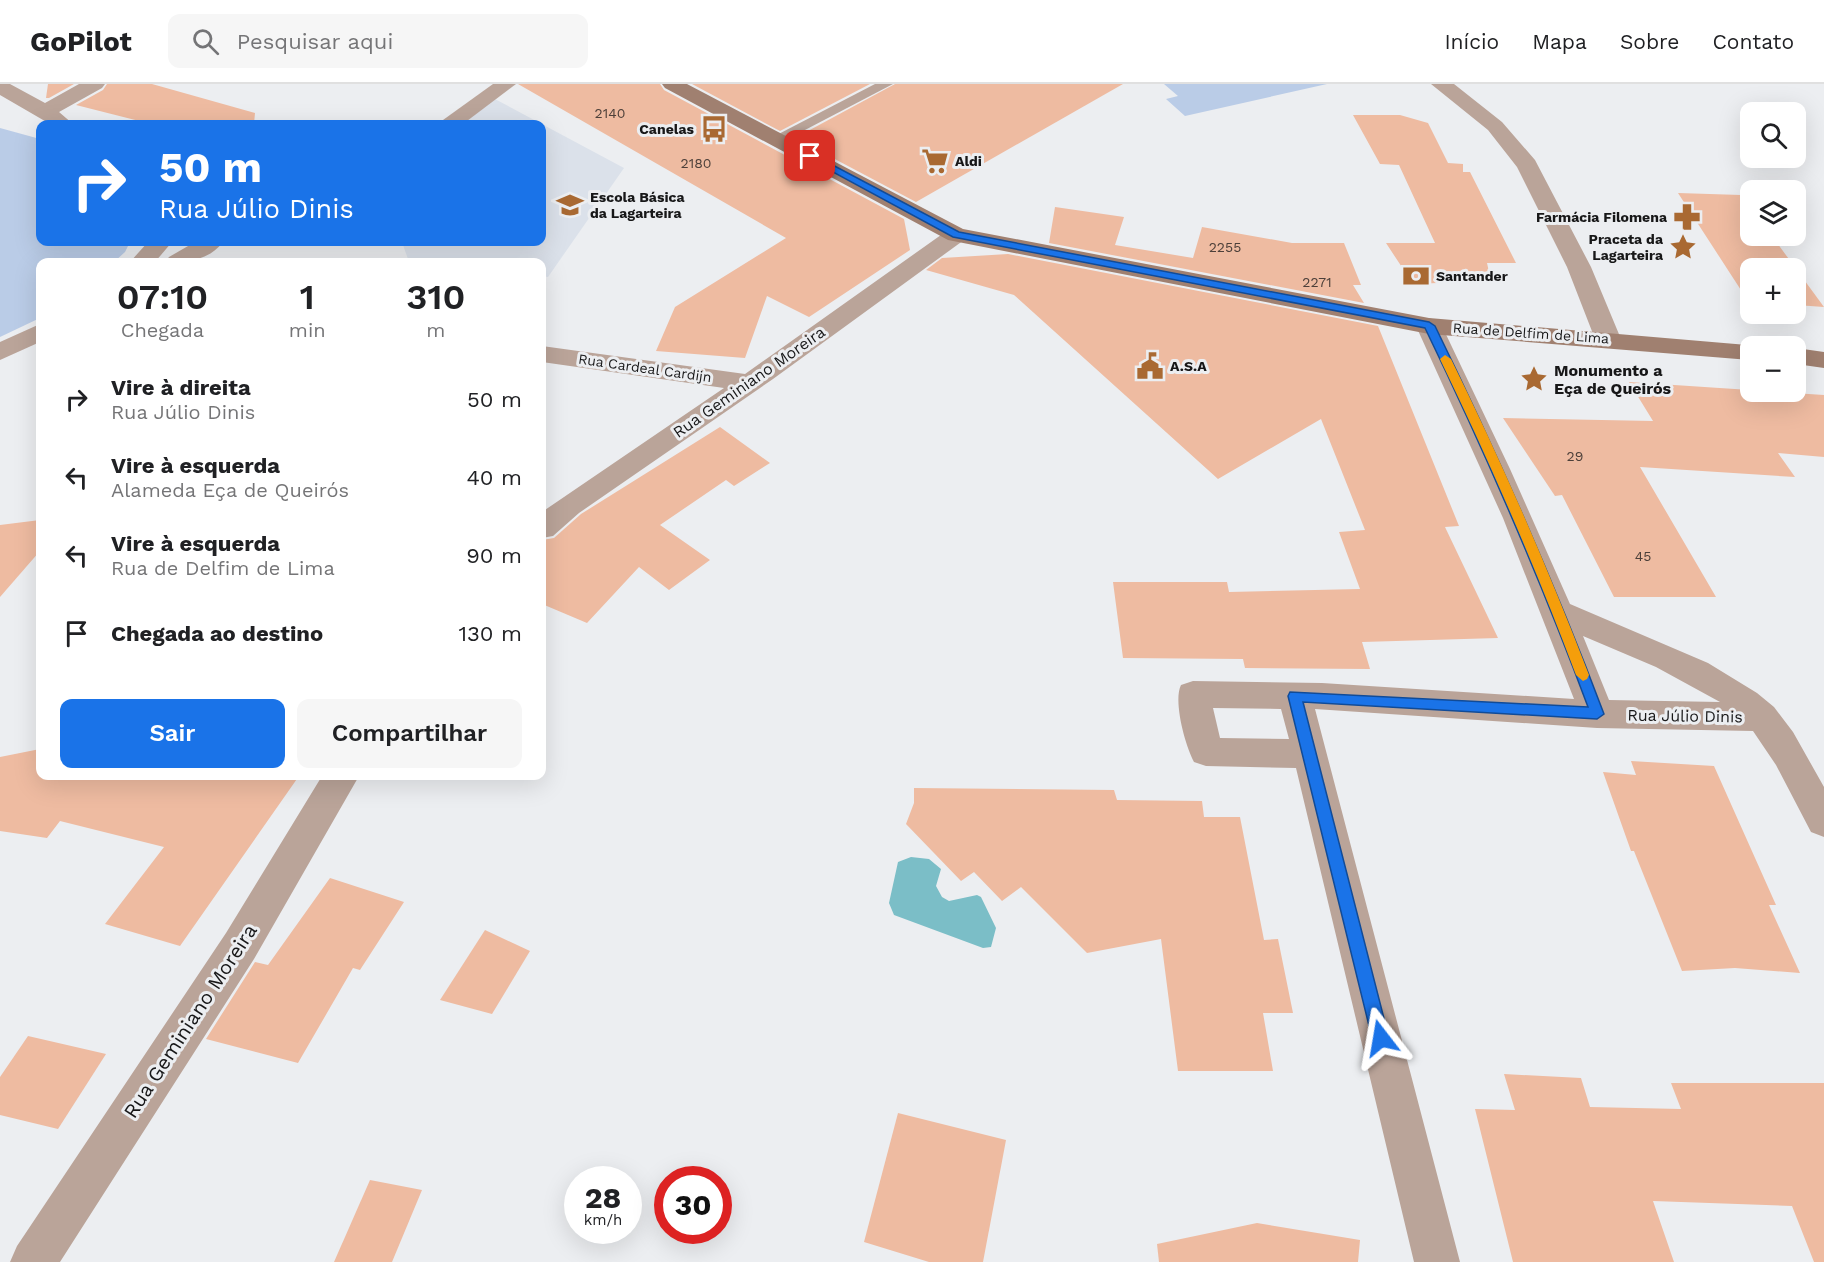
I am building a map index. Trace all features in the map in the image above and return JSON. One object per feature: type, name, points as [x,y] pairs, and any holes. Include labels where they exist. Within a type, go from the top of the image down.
[{"type":"main road","name":"Rua de Delfim de Lima","points":[[672,84],[956,235],[1429,326],[1740,351]]},
{"type":"main road","points":[[1806,357],[1824,360]]},
{"type":"street","points":[[46,112],[60,101],[95,84]]},
{"type":"street","points":[[456,120],[506,84]]},
{"type":"street","points":[[1441,84],[1467,94],[1506,137],[1527,165],[1579,267],[1608,339]]},
{"type":"street","points":[[0,87],[57,120]]},
{"type":"street","name":"Rua Geminiano Moreira","points":[[546,525],[569,506],[749,383],[956,235]]},
{"type":"street","points":[[184,258],[204,246]]},
{"type":"street","points":[[1429,326],[1476,423],[1559,613],[1597,714]]},
{"type":"street","points":[[0,352],[36,334]]},
{"type":"street","name":"Rua Cardeal Cardijn","points":[[546,355],[749,383]]},
{"type":"street","points":[[1559,613],[1703,677],[1739,698],[1768,724],[1824,821]]},
{"type":"street","name":"Rua Júlio Dinis","points":[[1310,754],[1206,752],[1193,694],[1295,696],[1768,724]]},
{"type":"street","points":[[1295,696],[1437,1262]]},
{"type":"street","name":"Rua Geminiano Moreira","points":[[33,1262],[240,946],[339,780]]},
{"type":"lane","points":[[777,139],[886,84]]},
{"type":"shaded area","points":[[1164,84],[1327,84],[1185,116],[1166,99],[1178,96]]},
{"type":"shaded area","points":[[493,98],[534,120],[462,120]]},
{"type":"shaded area","name":"Escola Básica da Lagarteira","points":[[546,126],[624,168],[548,277],[546,277],[546,258],[408,258],[403,246],[546,246]]},
{"type":"shaded area","points":[[0,128],[36,138],[36,246],[128,246],[118,258],[36,258],[36,320],[0,337]]},
{"type":"shaded area","points":[[911,857],[929,859],[941,869],[936,886],[942,897],[949,901],[977,895],[981,897],[996,928],[991,947],[983,948],[894,915],[889,903],[898,862]]},
{"type":"building","points":[[48,84],[74,84],[46,98]]},
{"type":"building","points":[[107,84],[152,84],[255,113],[254,120],[135,120],[76,105],[103,90]]},
{"type":"building","points":[[518,84],[660,84],[664,90],[904,219],[910,250],[809,317],[767,296],[745,358],[656,351],[675,307],[786,238]]},
{"type":"building","points":[[692,84],[870,84],[780,131]]},
{"type":"building","name":"Aldi","points":[[895,84],[1123,84],[916,202],[795,138]]},
{"type":"building","points":[[1353,115],[1400,115],[1428,123],[1448,163],[1463,164],[1463,172],[1470,172],[1516,263],[1487,263],[1489,272],[1459,272],[1463,282],[1413,284],[1386,243],[1435,243],[1399,165],[1380,164]]},
{"type":"building","points":[[1678,193],[1740,195],[1740,246],[1779,246],[1788,258],[1740,258],[1740,289]]},
{"type":"building","points":[[1055,207],[1124,217],[1115,245],[1193,258],[1202,227],[1292,243],[1344,243],[1361,285],[1353,285],[1364,303],[1049,243]]},
{"type":"building","points":[[1008,254],[1378,326],[1459,526],[1445,527],[1498,638],[1362,642],[1370,669],[1245,668],[1243,659],[1123,658],[1113,582],[1227,582],[1229,592],[1360,589],[1339,532],[1365,530],[1321,419],[1218,479],[1014,295],[926,270],[942,258]]},
{"type":"building","points":[[1806,283],[1824,307],[1806,306]]},
{"type":"building","points":[[1629,382],[1740,389],[1740,402],[1806,402],[1806,394],[1824,395],[1824,457],[1778,453],[1795,477],[1640,467],[1716,597],[1614,597],[1562,495],[1555,496],[1503,418],[1653,421]]},
{"type":"building","points":[[720,427],[770,463],[734,486],[726,480],[660,525],[710,560],[669,590],[639,567],[587,623],[546,606],[546,539],[554,538],[581,514]]},
{"type":"building","points":[[36,520],[36,556],[0,597],[0,525]]},
{"type":"building","points":[[36,750],[36,780],[296,780],[180,946],[105,924],[164,847],[60,821],[47,838],[0,831],[0,757]]},
{"type":"building","points":[[1631,761],[1714,766],[1776,905],[1769,905],[1800,973],[1735,968],[1682,971],[1634,851],[1631,851],[1603,772],[1636,775]]},
{"type":"building","points":[[914,788],[1114,790],[1117,800],[1202,801],[1204,817],[1240,817],[1264,940],[1278,939],[1293,1013],[1263,1013],[1273,1071],[1178,1071],[1161,939],[1087,953],[1021,887],[1002,901],[974,872],[961,881],[906,824],[914,803]]},
{"type":"building","points":[[330,878],[404,902],[360,970],[353,968],[298,1063],[206,1039],[255,962],[268,965]]},
{"type":"building","points":[[485,930],[530,951],[492,1014],[440,1000]]},
{"type":"building","points":[[28,1036],[106,1054],[58,1129],[0,1115],[0,1077]]},
{"type":"building","points":[[1504,1074],[1581,1078],[1590,1107],[1681,1109],[1671,1083],[1824,1083],[1824,1262],[1814,1262],[1792,1206],[1653,1201],[1674,1262],[1513,1262],[1475,1109],[1515,1110]]},
{"type":"building","points":[[898,1113],[1006,1140],[983,1262],[929,1262],[864,1242]]},
{"type":"building","points":[[370,1180],[422,1190],[392,1262],[334,1262]]},
{"type":"building","points":[[1257,1223],[1360,1240],[1358,1262],[1159,1262],[1157,1244]]},
{"type":"slow traffic","points":[[1445,359],[1476,423],[1559,613],[1583,675]]},
{"type":"place","name":"Canelas","points":[[714,129]]},
{"type":"place","name":"Aldi","points":[[935,161]]},
{"type":"place","name":"Escola Básica da Lagarteira","points":[[570,205]]},
{"type":"place","name":"Farmácia Filomena","points":[[1687,217]]},
{"type":"place","name":"Praceta da Lagarteira","points":[[1683,247]]},
{"type":"place","name":"Santander","points":[[1416,276]]},
{"type":"place","name":"A.S.A","points":[[1150,366]]},
{"type":"place","name":"Monumento a Eça de Queirós","points":[[1534,379]]},
{"type":"route","points":[[810,156],[956,235],[1429,326],[1476,423],[1559,613],[1597,714],[1295,696],[1381,1038]]}]
